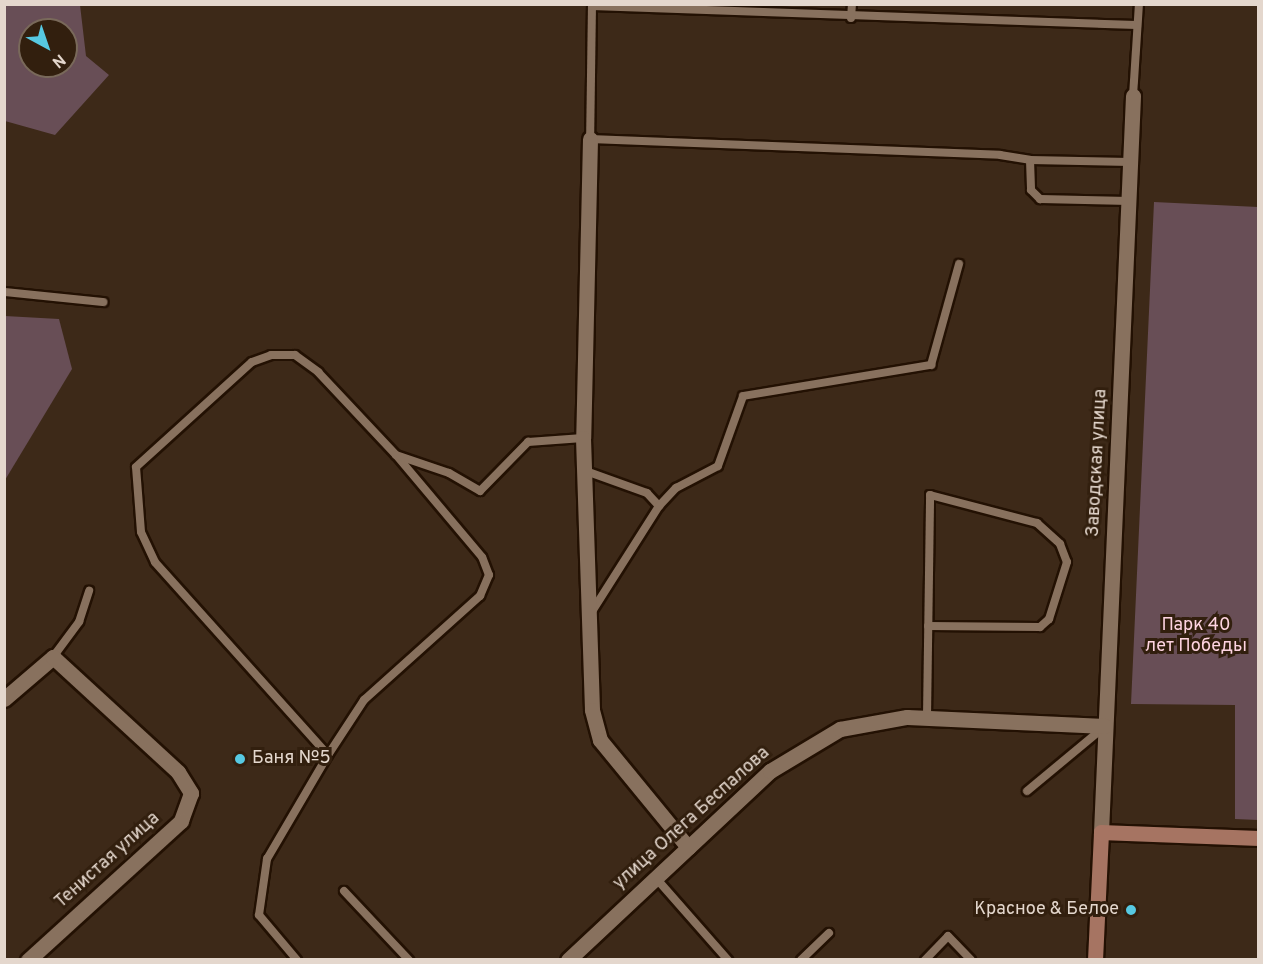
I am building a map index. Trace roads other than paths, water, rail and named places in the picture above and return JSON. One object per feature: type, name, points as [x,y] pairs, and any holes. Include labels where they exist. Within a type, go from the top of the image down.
[{"type":"street","name":"Заводская улица","points":[[1101,832],[1132,96]]},
{"type":"street","points":[[590,140],[583,470],[591,710],[600,741],[688,847]]},
{"type":"street","points":[[4,699],[53,657]]},
{"type":"street","name":"Тенистая улица","points":[[28,960],[181,821],[191,793],[178,772],[53,657]]},
{"type":"street","name":"улица Олега Беспалова","points":[[568,960],[688,847],[805,747],[866,721],[927,717],[1105,726]]},
{"type":"street","points":[[1095,960],[1101,832],[1258,838]]},
{"type":"lane","points":[[851,18],[852,4]]},
{"type":"lane","points":[[1132,96],[1138,4]]},
{"type":"lane","points":[[1131,162],[1030,160],[590,140],[592,5],[851,18],[1137,25]]},
{"type":"lane","points":[[1030,160],[1031,190],[1040,199],[1129,201]]},
{"type":"lane","points":[[588,617],[659,506],[676,489],[718,466],[743,396],[931,365],[959,264]]},
{"type":"lane","points":[[4,292],[104,302]]},
{"type":"lane","points":[[297,960],[259,915],[267,859],[328,755],[364,700],[480,596],[489,575],[482,557],[396,455],[318,372],[295,355],[271,355],[252,362],[151,448],[136,467],[141,532],[155,562],[328,755]]},
{"type":"lane","points":[[396,455],[449,473],[480,491],[528,442],[583,438]]},
{"type":"lane","points":[[583,470],[647,493],[659,506]]},
{"type":"lane","points":[[927,717],[928,626],[930,495],[1037,523],[1060,544],[1067,562],[1049,619],[1040,627],[928,626]]},
{"type":"lane","points":[[53,657],[79,622],[89,591]]},
{"type":"lane","points":[[1027,791],[1105,726]]},
{"type":"lane","points":[[656,877],[728,960]]},
{"type":"lane","points":[[344,891],[405,958]]},
{"type":"lane","points":[[801,960],[829,933]]},
{"type":"lane","points":[[925,960],[948,936],[971,960]]},
{"type":"place","name":"Баня №5","points":[[240,759]]},
{"type":"place","name":"Красное & Белое","points":[[1131,910]]},
{"type":"park label","name":"Парк 40 лет Победы","points":[[1196,637]]}]
